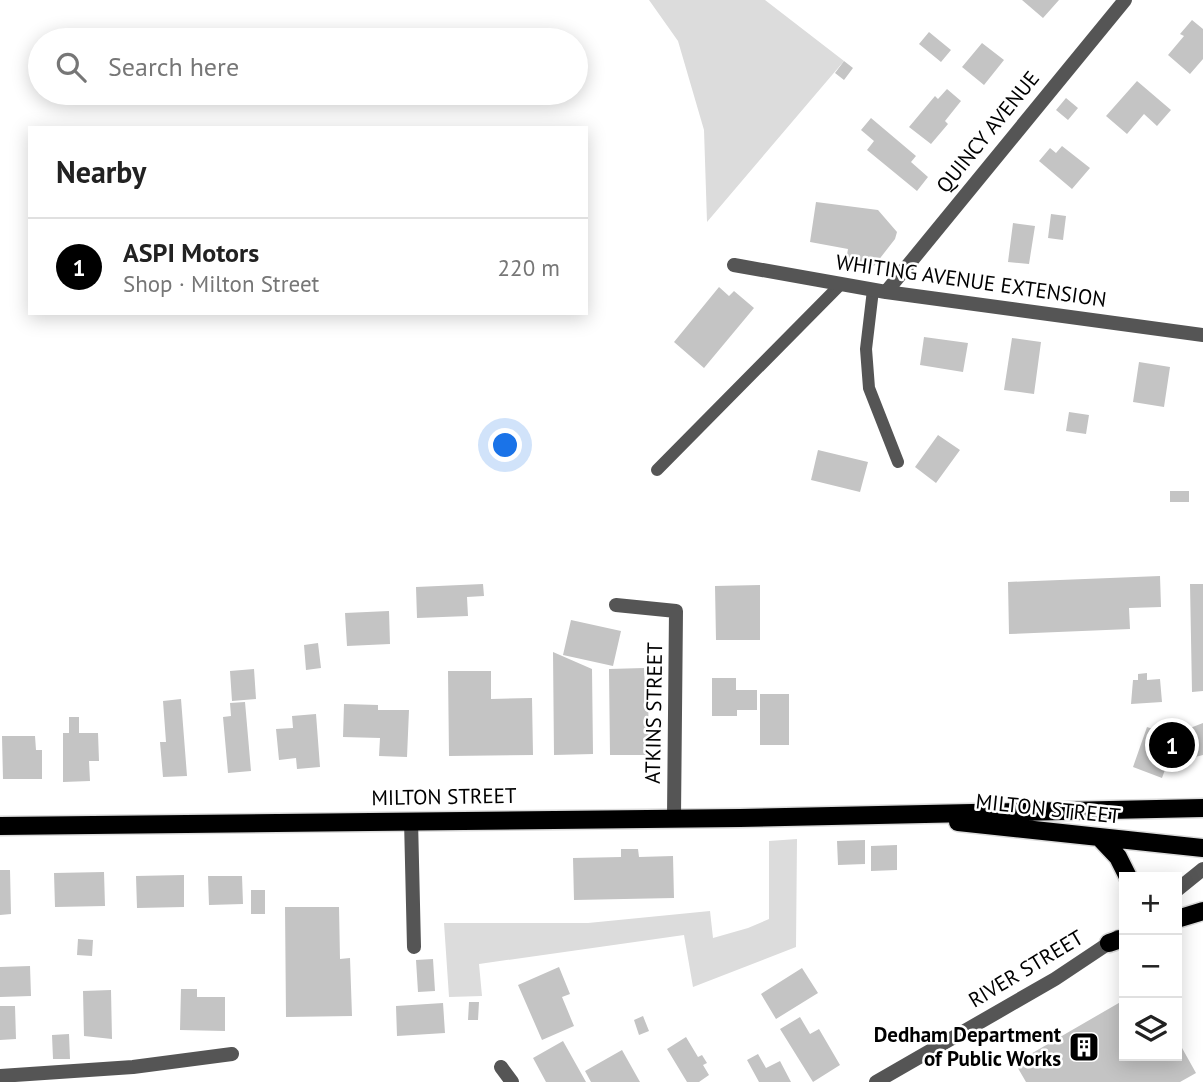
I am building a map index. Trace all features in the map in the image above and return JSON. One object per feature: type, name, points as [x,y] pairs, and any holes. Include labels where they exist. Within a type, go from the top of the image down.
[{"type":"main road","name":"MILTON STREET","points":[[0,826],[888,815],[1203,808]]},
{"type":"main road","name":"MILTON STREET","points":[[888,815],[1203,849]]},
{"type":"main road","points":[[1100,838],[1118,857],[1126,872]]},
{"type":"main road","points":[[1182,917],[1203,911]]},
{"type":"street","name":"QUINCY AVENUE","points":[[879,291],[1125,0]]},
{"type":"street","name":"WHITING AVENUE EXTENSION","points":[[734,265],[879,291],[1203,335]]},
{"type":"street","name":"ATKINS STREET","points":[[616,605],[676,611],[674,816]]},
{"type":"street","points":[[411,820],[414,947]]},
{"type":"street","points":[[1182,886],[1203,869]]},
{"type":"street","name":"RIVER STREET","points":[[876,1082],[1116,941]]},
{"type":"street","points":[[0,1076],[133,1067],[232,1055]]},
{"type":"street","points":[[501,1067],[512,1082]]},
{"type":"lane","points":[[657,470],[841,284]]},
{"type":"lane","points":[[879,291],[866,349],[869,388],[898,462]]},
{"type":"shaded area","points":[[649,0],[765,0],[844,61],[707,222],[704,130],[678,41]]},
{"type":"shaded area","points":[[797,839],[796,947],[693,987],[684,935],[479,964],[482,996],[449,997],[444,923],[588,923],[710,911],[713,938],[769,919],[769,841]]},
{"type":"building","points":[[1022,0],[1059,0],[1043,18]]},
{"type":"building","points":[[1192,20],[1203,29],[1203,59],[1190,74],[1168,55],[1184,36],[1180,34]]},
{"type":"building","points":[[929,32],[951,50],[941,62],[919,44]]},
{"type":"building","points":[[982,43],[1004,60],[984,85],[962,67]]},
{"type":"building","points":[[844,61],[853,68],[844,80],[835,73]]},
{"type":"building","points":[[1137,81],[1171,110],[1157,126],[1144,114],[1127,134],[1106,116]]},
{"type":"building","points":[[947,89],[961,101],[945,121],[948,124],[931,144],[909,127],[935,96],[938,99]]},
{"type":"building","points":[[1066,98],[1078,108],[1068,120],[1056,110]]},
{"type":"building","points":[[871,118],[916,156],[911,162],[928,177],[917,191],[867,150],[874,141],[861,130]]},
{"type":"building","points":[[1062,146],[1090,168],[1072,189],[1039,161],[1050,148],[1056,153]]},
{"type":"building","points":[[816,202],[878,210],[897,232],[895,239],[874,266],[846,261],[848,249],[810,242]]},
{"type":"building","points":[[1051,214],[1066,216],[1063,240],[1048,238]]},
{"type":"building","points":[[1013,223],[1035,226],[1029,264],[1008,262]]},
{"type":"building","points":[[719,287],[729,296],[734,291],[754,308],[704,368],[674,342]]},
{"type":"building","points":[[924,337],[968,343],[963,372],[920,365]]},
{"type":"building","points":[[1012,338],[1041,342],[1034,394],[1004,390]]},
{"type":"building","points":[[1139,362],[1170,367],[1164,407],[1133,402]]},
{"type":"building","points":[[1069,412],[1089,415],[1086,434],[1066,431]]},
{"type":"building","points":[[938,435],[960,450],[936,483],[915,467]]},
{"type":"building","points":[[818,450],[868,462],[860,492],[811,480]]},
{"type":"building","points":[[1170,491],[1189,491],[1189,502],[1170,502]]},
{"type":"building","points":[[1160,576],[1161,607],[1129,608],[1130,629],[1009,634],[1008,582]]},
{"type":"building","points":[[483,584],[484,596],[467,597],[468,616],[417,618],[416,587]]},
{"type":"building","points":[[1190,584],[1203,584],[1203,691],[1192,692]]},
{"type":"building","points":[[760,585],[760,640],[716,640],[715,586]]},
{"type":"building","points":[[389,611],[390,644],[347,646],[345,613]]},
{"type":"building","points":[[571,620],[621,631],[613,666],[563,655]]},
{"type":"building","points":[[318,643],[321,668],[306,670],[304,645]]},
{"type":"building","points":[[553,652],[592,669],[593,754],[554,755]]},
{"type":"building","points":[[644,668],[645,687],[648,687],[649,755],[610,755],[609,669]]},
{"type":"building","points":[[254,669],[256,699],[232,701],[230,671]]},
{"type":"building","points":[[448,671],[491,671],[491,699],[532,698],[533,755],[449,756]]},
{"type":"building","points":[[1147,673],[1147,680],[1160,679],[1162,702],[1131,704],[1133,680],[1138,680],[1138,674]]},
{"type":"building","points":[[712,678],[736,678],[736,690],[757,690],[757,710],[737,710],[737,716],[712,716]]},
{"type":"building","points":[[760,694],[789,694],[789,745],[760,745]]},
{"type":"building","points":[[181,699],[187,776],[163,777],[160,742],[166,742],[163,701]]},
{"type":"building","points":[[245,702],[251,771],[228,773],[223,717],[231,716],[230,703]]},
{"type":"building","points":[[344,704],[378,705],[378,710],[409,710],[407,757],[379,756],[380,738],[343,737]]},
{"type":"building","points":[[316,714],[320,767],[297,769],[296,758],[279,760],[276,729],[293,728],[292,716]]},
{"type":"building","points":[[69,717],[79,717],[79,733],[98,733],[99,761],[89,761],[90,781],[63,782],[63,733],[69,733]]},
{"type":"building","points":[[1203,723],[1203,755],[1191,758],[1171,753],[1162,778],[1133,767],[1147,727],[1176,737],[1177,733]]},
{"type":"building","points":[[2,736],[35,736],[36,750],[42,750],[42,779],[3,779]]},
{"type":"building","points":[[865,840],[865,864],[838,865],[837,841]]},
{"type":"building","points":[[897,845],[897,870],[871,871],[871,846]]},
{"type":"building","points":[[621,849],[638,849],[639,857],[673,856],[674,898],[574,900],[573,858],[621,857]]},
{"type":"building","points":[[0,870],[10,870],[11,914],[0,915]]},
{"type":"building","points":[[104,872],[105,906],[55,907],[54,873]]},
{"type":"building","points":[[184,875],[184,907],[137,908],[136,876]]},
{"type":"building","points":[[208,876],[242,876],[243,904],[209,905]]},
{"type":"building","points":[[251,890],[265,890],[265,914],[251,914]]},
{"type":"building","points":[[285,907],[339,907],[340,959],[350,958],[352,1016],[286,1017]]},
{"type":"building","points":[[78,939],[93,940],[92,956],[77,955]]},
{"type":"building","points":[[433,959],[435,991],[418,992],[416,960]]},
{"type":"building","points":[[30,966],[31,996],[0,997],[0,967]]},
{"type":"building","points":[[559,967],[570,994],[562,997],[574,1026],[542,1040],[518,985]]},
{"type":"building","points":[[802,968],[818,993],[776,1019],[761,994]]},
{"type":"building","points":[[181,989],[197,989],[197,997],[225,997],[225,1031],[180,1030]]},
{"type":"building","points":[[111,990],[112,1039],[84,1036],[83,991]]},
{"type":"building","points":[[469,1002],[479,1002],[478,1020],[468,1020]]},
{"type":"building","points":[[443,1003],[445,1033],[397,1036],[396,1006]]},
{"type":"building","name":"Dedham Department of Public Works","points":[[1119,1003],[1119,1061],[1182,1061],[1182,1048],[1196,1073],[1180,1082],[1026,1082],[1015,1063]]},
{"type":"building","points":[[0,1006],[15,1006],[16,1039],[0,1040]]},
{"type":"building","points":[[643,1016],[649,1031],[639,1035],[634,1020]]},
{"type":"building","points":[[800,1017],[810,1034],[819,1029],[840,1065],[813,1082],[780,1029]]},
{"type":"building","points":[[69,1034],[70,1059],[53,1059],[52,1035]]},
{"type":"building","points":[[686,1037],[698,1057],[702,1055],[707,1063],[703,1065],[709,1075],[699,1082],[687,1082],[667,1049]]},
{"type":"building","points":[[563,1041],[586,1082],[546,1082],[533,1058]]},
{"type":"building","points":[[622,1050],[640,1082],[591,1082],[585,1071]]},
{"type":"building","points":[[758,1054],[766,1068],[780,1061],[791,1082],[759,1082],[747,1060]]},
{"type":"place","name":"ASPI Motors","points":[[1172,745]]},
{"type":"place","name":"Dedham Department of Public Works","points":[[1084,1047]]}]
